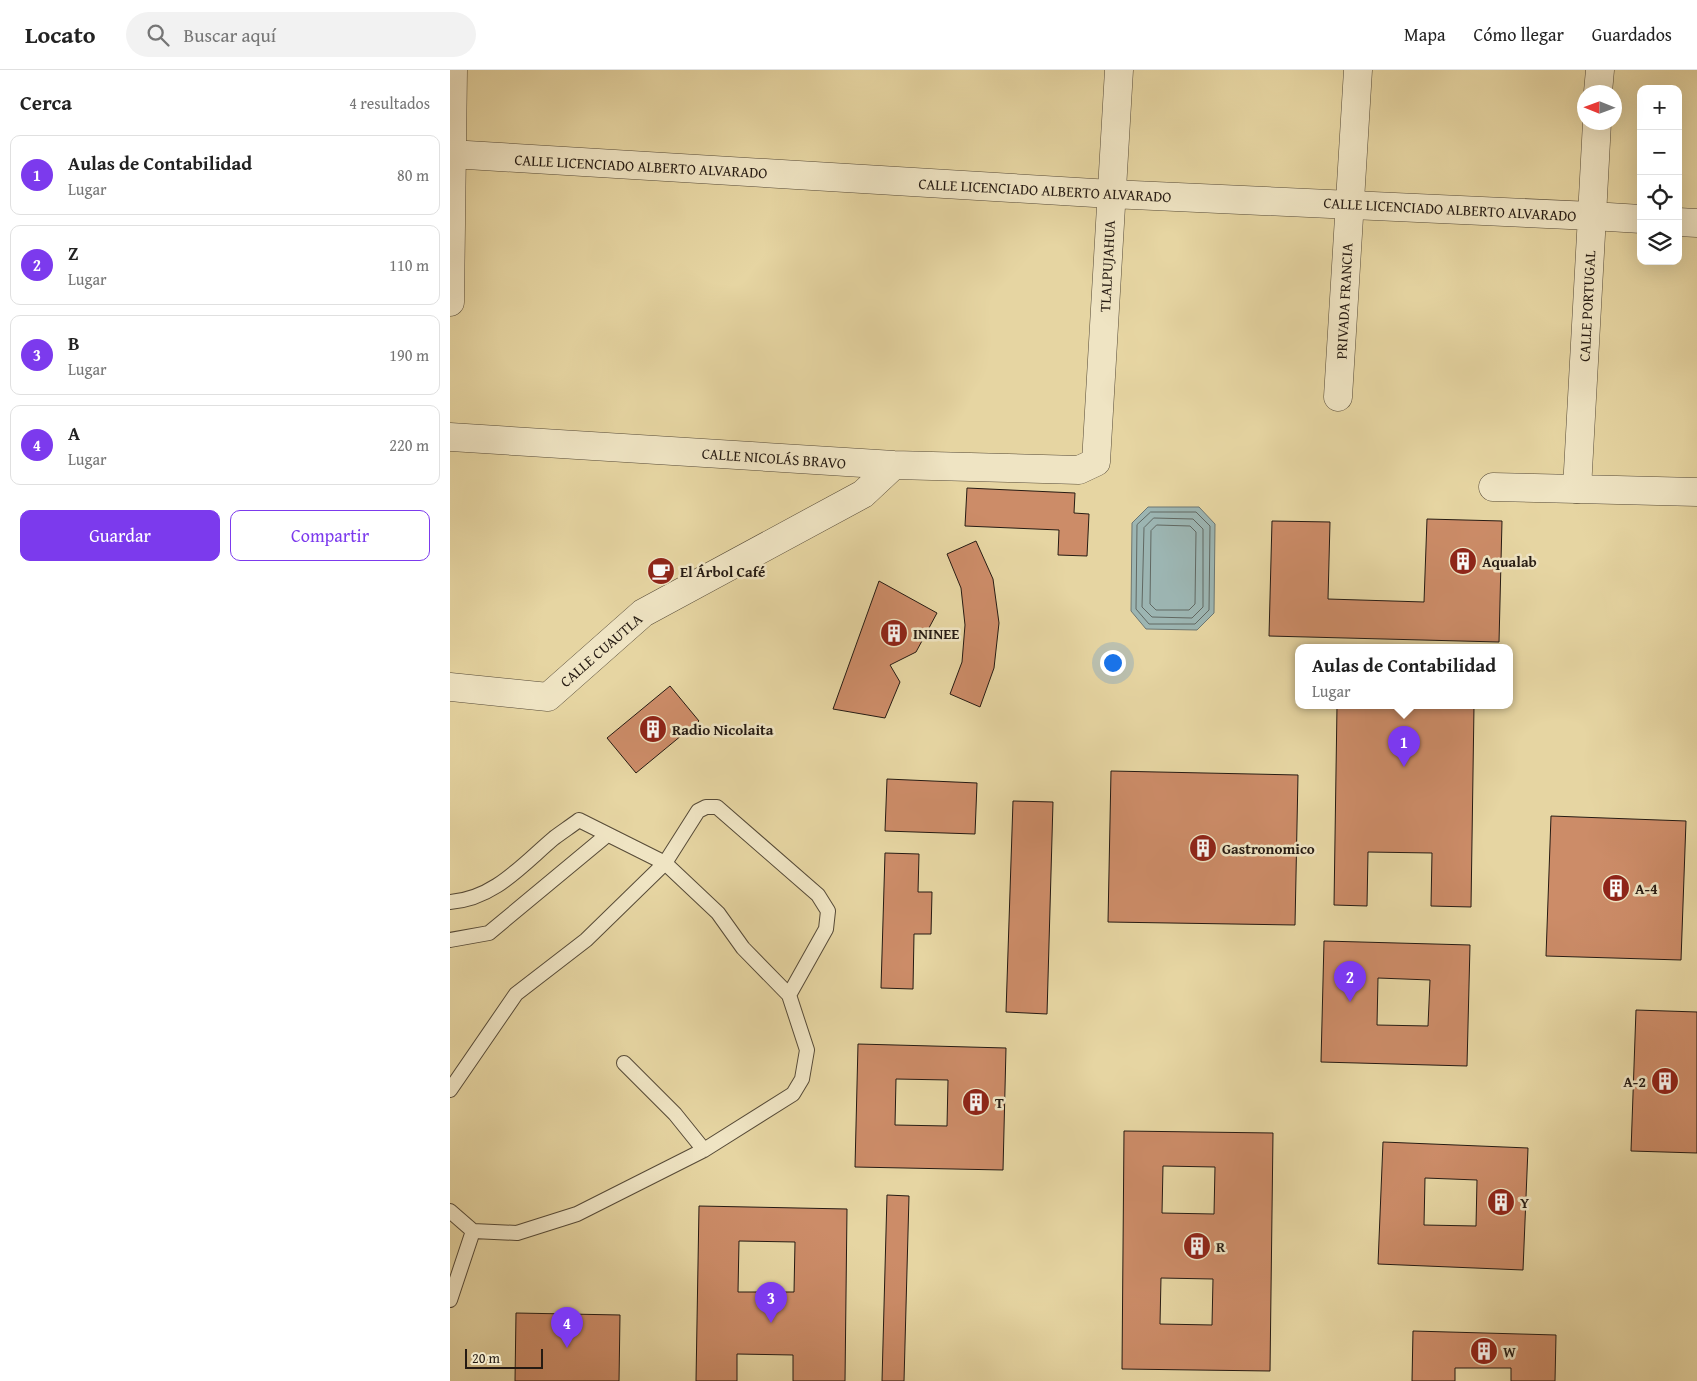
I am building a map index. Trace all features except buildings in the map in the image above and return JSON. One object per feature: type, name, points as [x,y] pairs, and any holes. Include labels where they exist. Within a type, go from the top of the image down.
[{"type":"street","points":[[450,302],[453,70]]},
{"type":"street","name":"TLALPUJAHUA","points":[[1096,462],[1119,70]]},
{"type":"street","name":"PRIVADA FRANCIA","points":[[1338,397],[1358,70]]},
{"type":"street","points":[[1599,85],[1600,70]]},
{"type":"street","name":"CALLE PORTUGAL","points":[[1577,489],[1597,130]]},
{"type":"street","name":"CALLE LICENCIADO ALBERTO ALVARADO","points":[[451,154],[1112,194],[1637,219]]},
{"type":"street","points":[[1682,222],[1697,223]]},
{"type":"street","name":"CALLE NICOLÁS BRAVO","points":[[450,437],[894,465],[1079,470],[1096,462]]},
{"type":"street","name":"CALLE CUAUTLA","points":[[450,687],[548,697],[643,613],[862,494],[894,465]]},
{"type":"street","points":[[1493,487],[1697,492]]},
{"type":"lane","points":[[450,1090],[516,994],[586,940],[665,863],[698,811],[706,807],[717,808],[818,896],[828,911],[826,929],[789,995]]},
{"type":"lane","points":[[450,902],[464,901],[487,892],[513,875],[555,837],[579,820],[665,863],[718,912],[743,948],[789,995],[807,1050],[802,1079],[793,1094],[704,1150],[577,1214],[517,1233],[474,1231],[450,1211]]},
{"type":"lane","points":[[450,940],[489,934],[607,835]]},
{"type":"lane","points":[[624,1063],[675,1114],[704,1150]]},
{"type":"lane","points":[[450,1300],[474,1231]]},
{"type":"water","points":[[1148,507],[1199,507],[1215,524],[1214,613],[1197,630],[1146,629],[1131,611],[1132,523]]},
{"type":"place","name":"Aqualab","points":[[1463,561]]},
{"type":"place","name":"El Árbol Café","points":[[661,571]]},
{"type":"place","name":"ININEE","points":[[894,633]]},
{"type":"place","name":"Radio Nicolaita","points":[[653,729]]},
{"type":"place","name":"Aulas de Contabilidad","points":[[1404,767]]},
{"type":"place","name":"Gastronomico","points":[[1203,848]]},
{"type":"place","name":"A-4","points":[[1616,888]]},
{"type":"place","name":"Z","points":[[1350,1002]]},
{"type":"place","name":"A-2","points":[[1665,1081]]},
{"type":"place","name":"T","points":[[976,1102]]},
{"type":"place","name":"Y","points":[[1501,1202]]},
{"type":"place","name":"R","points":[[1197,1246]]},
{"type":"place","name":"B","points":[[771,1323]]},
{"type":"place","name":"A","points":[[567,1348]]},
{"type":"place","name":"W","points":[[1484,1351]]}]
